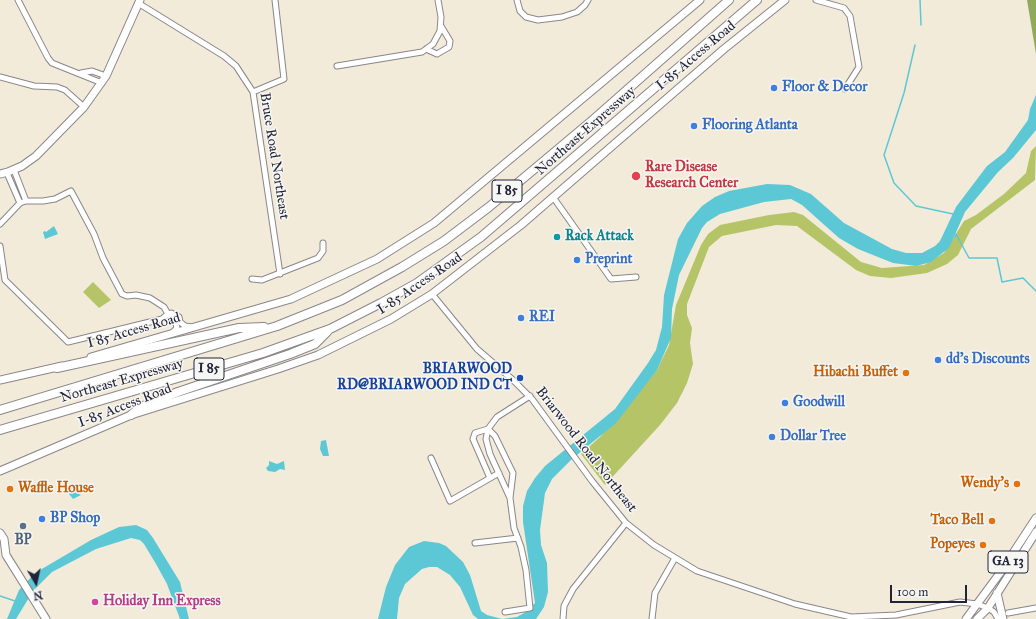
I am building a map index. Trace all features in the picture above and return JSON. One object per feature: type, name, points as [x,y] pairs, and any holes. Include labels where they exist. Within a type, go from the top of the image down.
[{"type":"highway","name":"Northeast Expressway","points":[[0,410],[277,326],[319,310],[363,290],[444,241],[489,207],[594,119],[729,0]]},
{"type":"highway","name":"Northeast Expressway","points":[[0,430],[263,353],[330,329],[417,283],[481,237],[757,0]]},
{"type":"highway","points":[[56,368],[239,328],[277,326]]},
{"type":"highway","points":[[131,415],[139,408],[178,392],[315,344],[330,329]]},
{"type":"main road","name":"I 85 Access Road","points":[[56,368],[291,299],[377,259],[434,223],[700,0]]},
{"type":"main road","name":"I-85 Access Road","points":[[0,471],[131,415],[318,355],[380,325],[432,294],[479,259],[724,48],[784,0]]},
{"type":"main road","points":[[7,172],[36,156],[84,107],[102,84],[139,2]]},
{"type":"main road","points":[[0,380],[56,368]]},
{"type":"main road","name":"GA 13","points":[[966,619],[1000,573],[1036,518]]},
{"type":"main road","name":"GA 13","points":[[977,619],[988,608],[1036,532]]},
{"type":"main road","points":[[0,533],[4,539],[7,556],[46,619]]},
{"type":"main road","points":[[0,550],[7,556]]},
{"type":"main road","points":[[997,593],[1003,619]]},
{"type":"street","points":[[18,0],[48,58],[62,67],[80,73],[102,84]]},
{"type":"street","points":[[253,92],[284,79],[275,0]]},
{"type":"street","points":[[426,49],[437,54],[449,47],[450,41],[442,26],[438,0]]},
{"type":"street","points":[[517,0],[520,11],[526,17],[538,20],[562,17],[577,12],[588,0]]},
{"type":"street","points":[[816,0],[844,8],[850,16],[858,67],[845,89]]},
{"type":"street","name":"Bruce Road Northeast","points":[[139,2],[224,56],[236,66],[253,92],[280,274]]},
{"type":"street","points":[[337,66],[422,52],[433,44],[442,26]]},
{"type":"street","points":[[80,73],[92,71],[106,76]]},
{"type":"street","points":[[0,77],[34,86],[57,87],[65,90],[84,107]]},
{"type":"street","points":[[7,172],[22,190],[26,201]]},
{"type":"street","points":[[7,172],[20,203]]},
{"type":"street","points":[[15,192],[22,190]]},
{"type":"street","points":[[0,224],[20,203],[26,201],[42,202],[71,191],[94,234],[103,258],[122,294],[127,296],[136,295],[150,298],[164,307],[168,314]]},
{"type":"street","points":[[552,197],[611,279],[636,277]]},
{"type":"street","points":[[252,279],[262,280],[318,258],[324,251],[322,243]]},
{"type":"street","points":[[0,246],[5,280],[68,342],[162,319],[171,313],[179,317],[177,328],[171,334]]},
{"type":"street","name":"Briarwood Road Northeast","points":[[432,294],[477,350],[530,396],[592,481],[626,523],[646,539],[697,571],[795,604],[851,617],[896,614],[960,602],[977,604],[988,608],[994,612],[998,619]]},
{"type":"street","points":[[178,322],[185,326],[197,327]]},
{"type":"street","points":[[510,498],[490,454],[486,439],[488,429],[497,417],[530,396]]},
{"type":"street","points":[[488,429],[475,433],[473,439],[490,478]]},
{"type":"street","points":[[488,429],[495,436],[513,473],[510,498],[514,528],[526,570],[530,608],[505,612]]},
{"type":"street","points":[[431,458],[450,500],[499,473]]},
{"type":"street","points":[[563,619],[564,606],[573,589],[626,523]]},
{"type":"street","points":[[475,543],[518,538]]},
{"type":"street","points":[[652,619],[655,593],[675,558]]},
{"type":"street","points":[[1008,613],[1036,608]]},
{"type":"green space","points":[[1027,0],[1036,0],[1036,54]]},
{"type":"green space","points":[[1036,146],[1035,180],[971,229],[958,255],[947,264],[927,273],[891,278],[870,276],[856,270],[797,226],[776,225],[722,236],[709,247],[687,304],[687,315],[692,328],[690,343],[693,364],[687,383],[677,403],[660,425],[605,485],[581,454],[600,437],[657,370],[669,345],[676,305],[701,245],[708,234],[720,225],[769,215],[794,212],[803,215],[861,262],[882,268],[924,265],[944,253],[964,221],[976,215],[1004,194],[1026,173],[1031,151]]},
{"type":"green space","points":[[93,282],[111,300],[99,308],[83,292]]},
{"type":"water","points":[[1036,95],[1036,130],[1013,158],[998,172],[965,212],[949,248],[931,262],[916,266],[893,263],[858,249],[839,238],[802,205],[791,199],[764,202],[720,214],[707,222],[702,228],[679,275],[672,309],[671,338],[657,370],[616,423],[572,459],[552,479],[545,493],[540,530],[541,545],[547,563],[548,592],[544,607],[536,619],[502,619],[517,617],[535,603],[523,522],[523,506],[527,491],[545,466],[615,409],[656,350],[662,327],[664,295],[678,239],[687,223],[702,206],[715,197],[729,191],[767,184],[790,185],[811,194],[844,223],[892,249],[906,253],[922,253],[935,246],[940,241],[956,207],[987,166],[1005,152],[1028,120],[1030,109]]},
{"type":"water","points":[[54,226],[58,234],[45,239],[43,232],[46,232]]},
{"type":"water","points":[[326,440],[329,456],[323,456],[320,449],[321,441]]},
{"type":"water","points":[[269,461],[277,464],[284,461],[285,470],[280,469],[275,472],[268,471],[266,468],[269,465]]},
{"type":"water","points":[[76,486],[78,489],[76,492],[81,495],[73,499],[69,494],[69,489]]},
{"type":"water","points":[[136,525],[147,530],[180,582],[189,619],[180,619],[167,584],[144,544],[140,540],[131,538],[96,549],[52,572],[33,591],[16,619],[7,619],[19,590],[35,573],[91,540],[119,527]]},
{"type":"water","points":[[424,541],[439,543],[446,546],[463,562],[470,575],[481,611],[487,615],[502,619],[478,619],[473,615],[460,587],[450,575],[437,567],[429,567],[422,569],[405,584],[399,598],[397,619],[378,619],[386,587],[395,565],[409,547]]},
{"type":"waterway","points":[[920,0],[921,25]]},
{"type":"waterway","points":[[915,45],[904,93],[884,155],[894,183],[916,206],[953,214]]},
{"type":"waterway","points":[[955,237],[956,234],[969,258],[997,258],[1002,282],[1023,278],[1036,291]]},
{"type":"waterway","points":[[0,596],[15,601]]},
{"type":"place","name":"Floor & Decor","points":[[774,88]]},
{"type":"place","name":"Flooring Atlanta","points":[[694,126]]},
{"type":"place","name":"Rare Disease Research Center","points":[[636,176]]},
{"type":"place","name":"Rack Attack","points":[[557,237]]},
{"type":"place","name":"Preprint","points":[[577,260]]},
{"type":"place","name":"REI","points":[[521,318]]},
{"type":"place","name":"dd's Discounts","points":[[938,360]]},
{"type":"place","name":"Hibachi Buffet","points":[[906,373]]},
{"type":"place","name":"BRIARWOOD RD@BRIARWOOD IND CT","points":[[520,378]]},
{"type":"place","name":"Goodwill","points":[[785,403]]},
{"type":"place","name":"Dollar Tree","points":[[772,437]]},
{"type":"place","name":"Wendy's","points":[[1017,484]]},
{"type":"place","name":"Waffle House","points":[[10,489]]},
{"type":"place","name":"BP Shop","points":[[42,519]]},
{"type":"place","name":"Taco Bell","points":[[992,521]]},
{"type":"place","name":"BP","points":[[23,526]]},
{"type":"place","name":"Popeyes","points":[[983,545]]},
{"type":"place","name":"Holiday Inn Express","points":[[95,602]]}]
